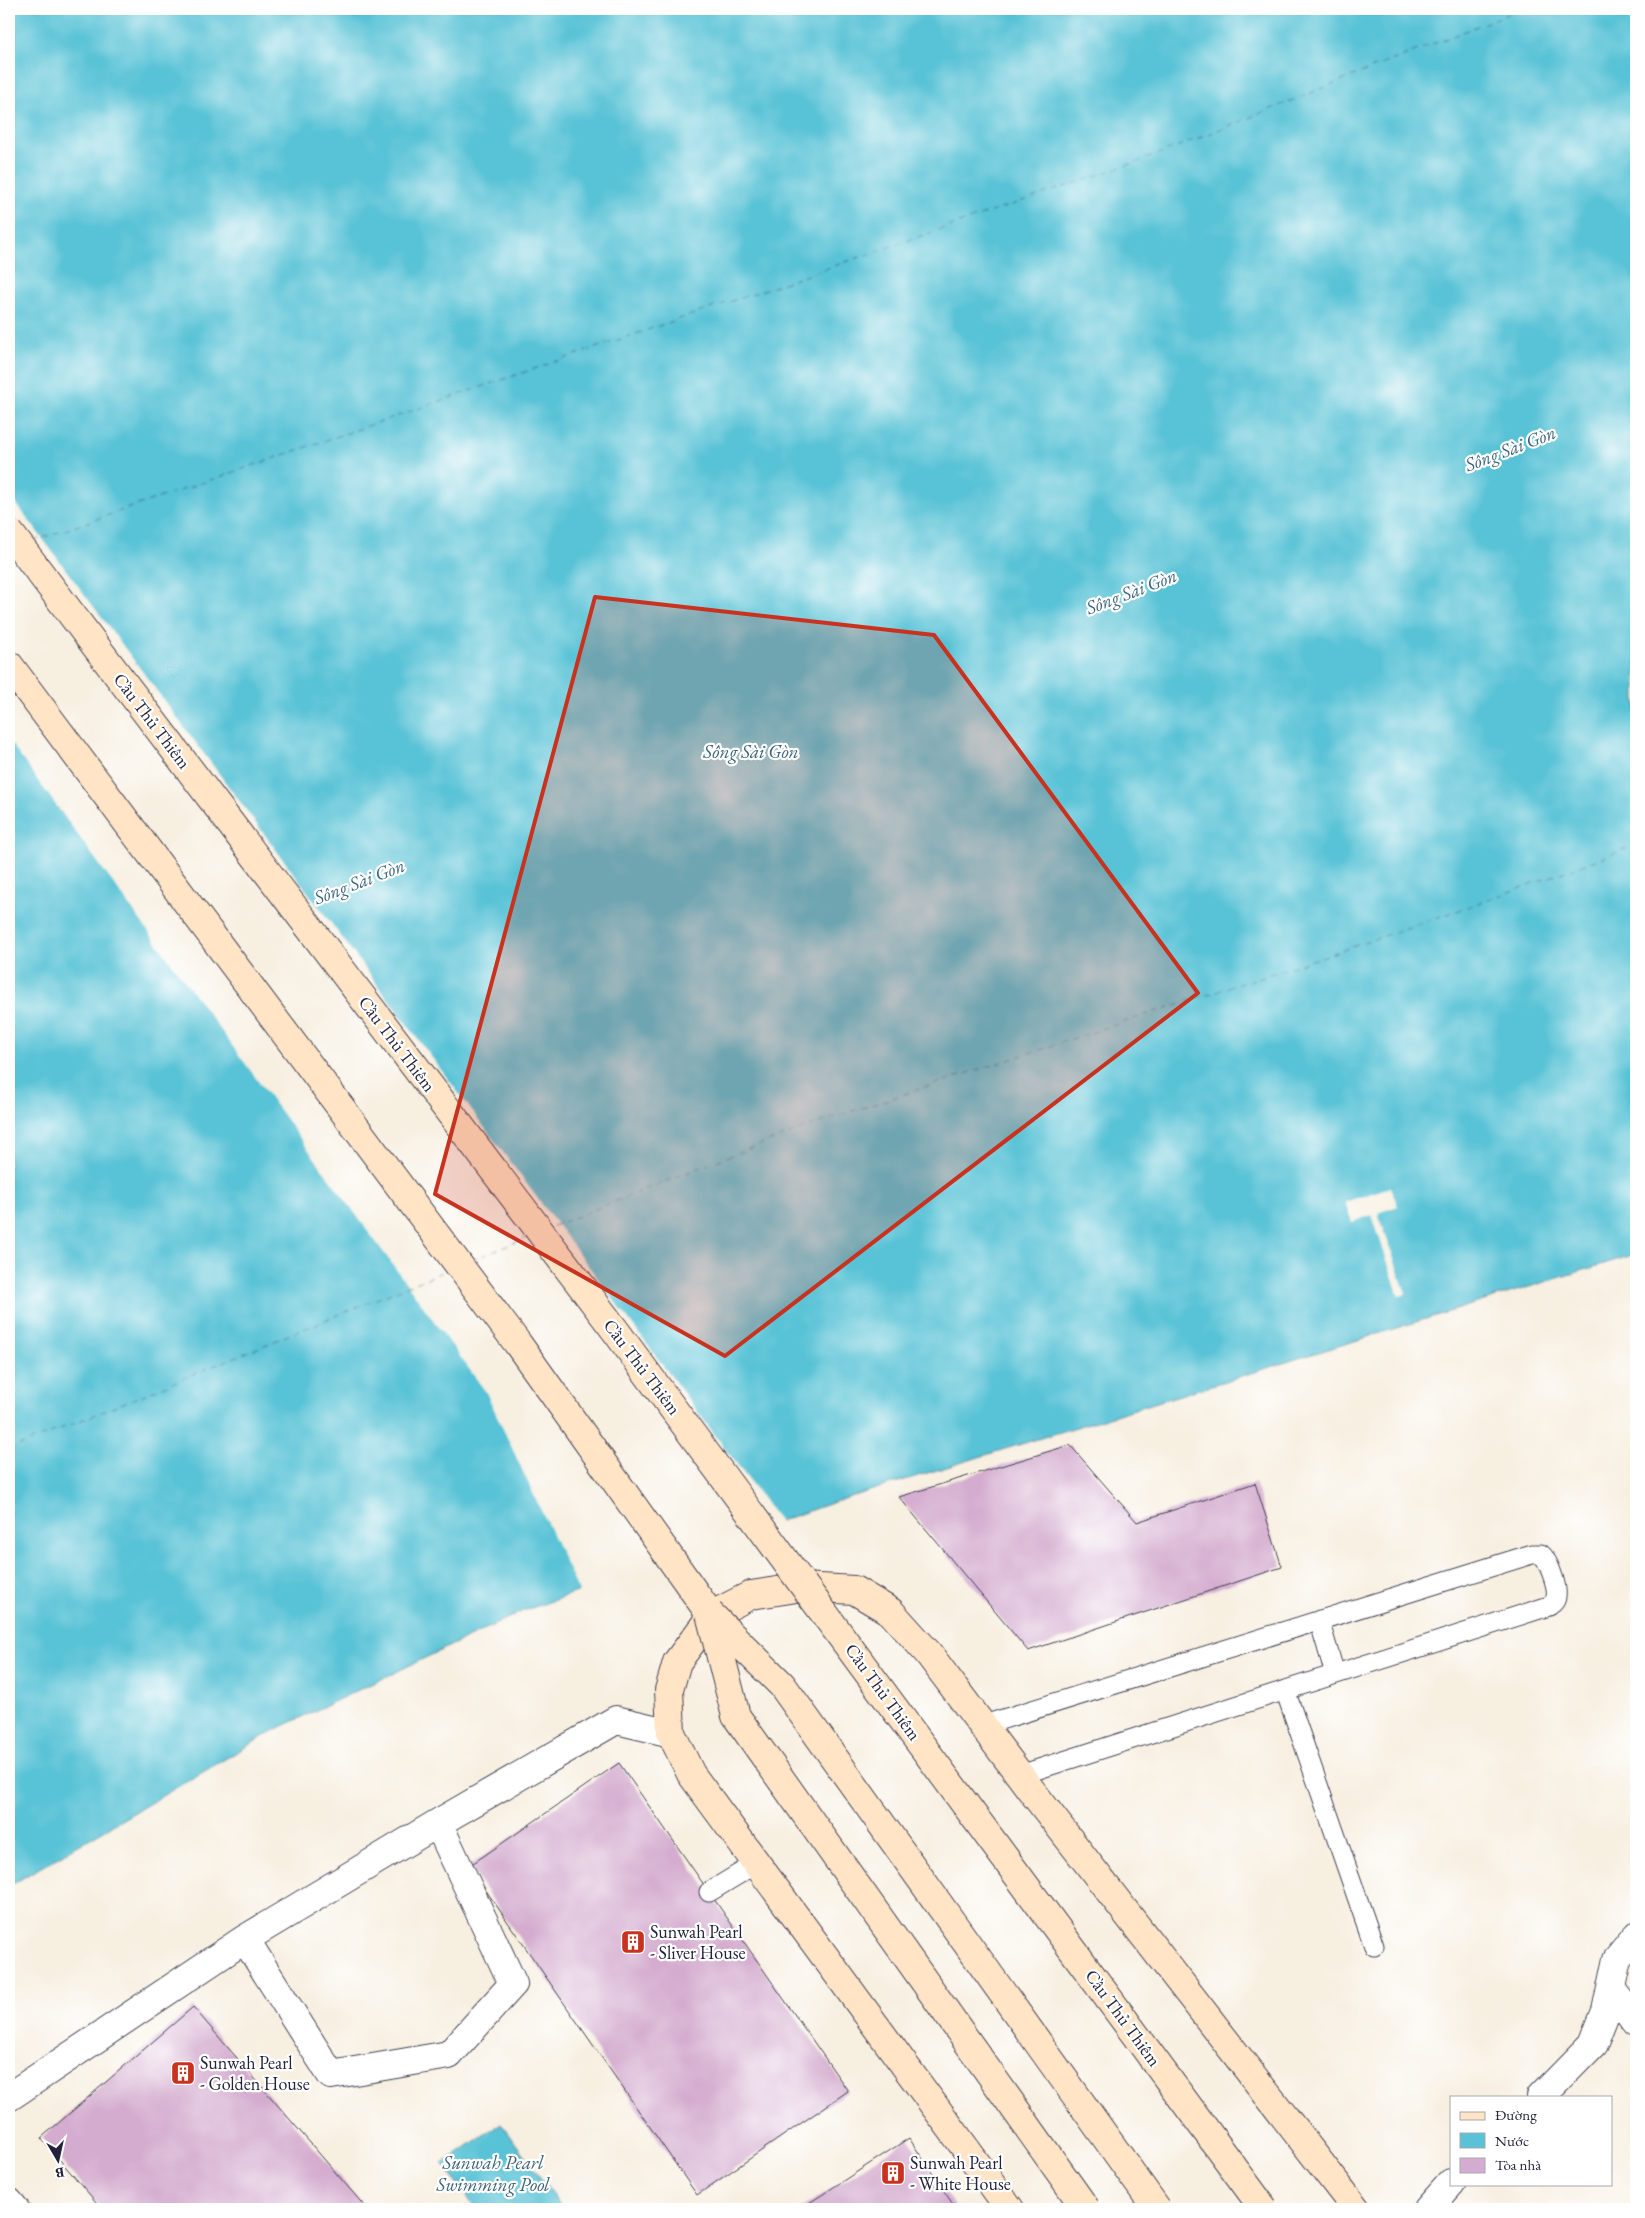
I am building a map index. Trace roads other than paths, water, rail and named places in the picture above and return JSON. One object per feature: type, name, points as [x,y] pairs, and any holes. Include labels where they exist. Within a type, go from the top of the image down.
[{"type":"main road","name":"Cầu Thủ Thiêm","points":[[9,532],[615,1330],[1264,2209]]},
{"type":"main road","points":[[9,665],[518,1344],[710,1614],[782,1685],[1156,2209]]},
{"type":"main road","points":[[1010,2209],[690,1774],[671,1733],[669,1690],[677,1662],[712,1615],[751,1595],[803,1587],[854,1590],[891,1612],[928,1653],[1020,1775],[1356,2209]]},
{"type":"main road","points":[[710,1614],[736,1716],[1086,2209]]},
{"type":"street","points":[[9,2097],[245,1939],[616,1720],[671,1733]]},
{"type":"street","points":[[245,1939],[331,2075],[449,2055],[513,1984],[438,1824]]},
{"type":"street","points":[[1542,2096],[1593,2044],[1606,2012],[1617,1959],[1636,1936]]},
{"type":"street","points":[[1611,1989],[1636,2022]]},
{"type":"street","points":[[1428,2209],[1450,2184]]},
{"type":"street","points":[[9,2202],[16,2209]]},
{"type":"lane","points":[[984,1725],[1537,1553],[1544,1556],[1546,1560],[1556,1591],[1555,1600],[1549,1606],[1020,1775]]},
{"type":"lane","points":[[1319,1620],[1335,1674]]},
{"type":"lane","points":[[1285,1690],[1374,1946]]},
{"type":"lane","points":[[709,1892],[757,1863]]},
{"type":"water","name":"Sông Sài Gòn","points":[[9,9],[1636,9],[1636,1254],[837,1501],[523,1611],[271,1732],[9,1886]]},
{"type":"water","name":"Sunwah Pearl Swimming Pool","points":[[501,2123],[563,2209],[476,2209],[443,2163]]},
{"type":"place","name":"Sunwah Pearl - Sliver House","points":[[633,1942]]},
{"type":"place","name":"Sunwah Pearl - Golden House","points":[[183,2073]]},
{"type":"place","name":"Sunwah Pearl - White House","points":[[893,2173]]}]
